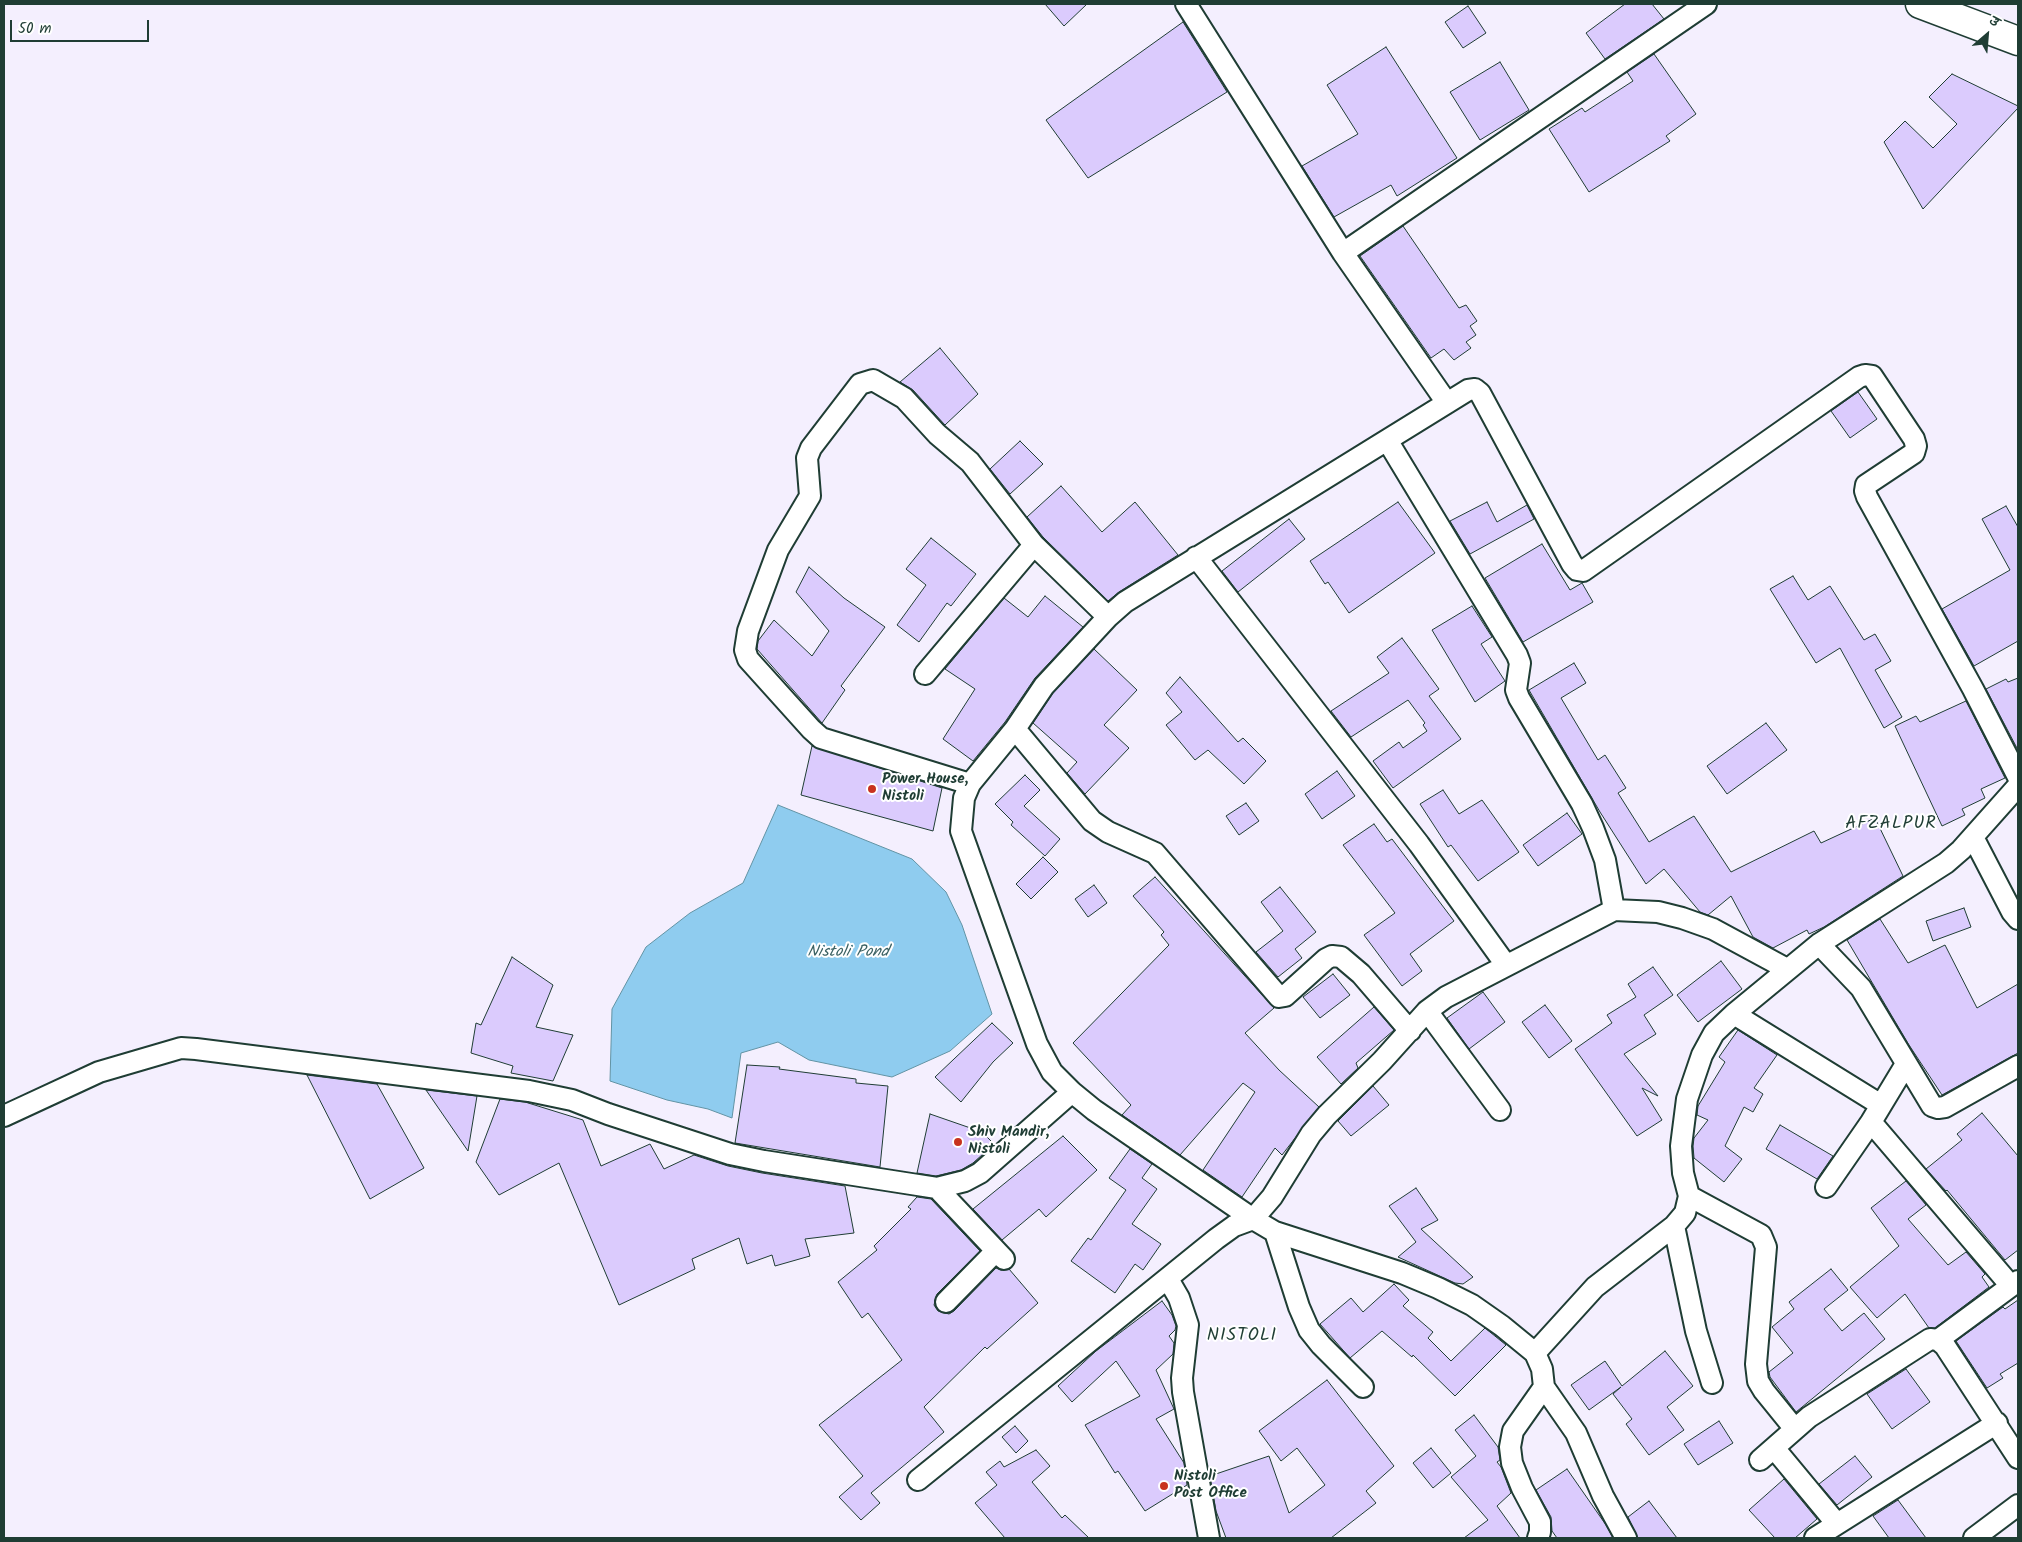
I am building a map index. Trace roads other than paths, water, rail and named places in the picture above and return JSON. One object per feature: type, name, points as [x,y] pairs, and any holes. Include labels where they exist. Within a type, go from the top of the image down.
[{"type":"street","points":[[1186,4],[1343,253],[1447,403]]},
{"type":"street","points":[[1343,253],[1706,4]]},
{"type":"street","points":[[1923,4],[2018,41]]},
{"type":"street","points":[[1626,1538],[1603,1496],[1576,1433],[1544,1387],[1542,1369],[1535,1353],[1502,1326],[1472,1305],[1402,1273],[1275,1232],[1253,1219],[1094,1110],[1052,1072],[1037,1044],[965,846],[961,831],[961,814],[970,784],[1015,729],[1044,686],[1108,617],[1125,602],[1468,390],[1474,389],[1480,394],[1572,564],[1577,570],[1583,571],[1865,374],[1872,376],[1914,439],[1916,446],[1914,453],[1866,485],[1866,496],[1973,689],[2018,777]]},
{"type":"street","points":[[970,784],[821,738],[811,730],[748,659],[745,650],[746,637],[778,550],[810,496],[807,458],[811,448],[860,384],[873,380],[904,398],[937,434],[961,453],[1034,545],[1108,617]]},
{"type":"street","points":[[1386,440],[1517,655],[1520,671],[1516,690],[1519,698],[1582,804],[1593,828],[1605,860],[1614,910]]},
{"type":"street","points":[[924,674],[1034,545]]},
{"type":"street","points":[[1196,557],[1419,844],[1506,965]]},
{"type":"street","points":[[1015,729],[1092,821],[1108,832],[1155,853],[1279,997],[1285,996],[1326,959],[1332,956],[1341,957],[1361,974],[1410,1031]]},
{"type":"street","points":[[1535,1353],[1595,1287],[1674,1226],[1685,1213],[1689,1196],[1683,1172],[1681,1146],[1687,1098],[1702,1054],[1714,1033],[1734,1014],[1819,944],[1946,863],[1973,837],[2018,786]]},
{"type":"street","points":[[1973,837],[2012,912],[2018,919]]},
{"type":"street","points":[[918,1480],[1121,1314],[1234,1226],[1253,1219],[1272,1197],[1311,1134],[1327,1114],[1410,1031],[1427,1011],[1446,997],[1614,910],[1658,912],[1682,918],[1713,929],[1788,969]]},
{"type":"street","points":[[1819,944],[1861,988],[1927,1100],[1938,1108],[1945,1107],[2018,1066]]},
{"type":"street","points":[[1427,1011],[1500,1110]]},
{"type":"street","points":[[1734,1014],[1876,1113],[2015,1284],[1938,1340]]},
{"type":"street","points":[[4,1116],[105,1070],[181,1048],[196,1049],[528,1091],[572,1100],[608,1114],[730,1154],[774,1163],[937,1188],[965,1181],[980,1173],[1072,1092]]},
{"type":"street","points":[[1826,1187],[1876,1113],[1906,1064]]},
{"type":"street","points":[[937,1188],[1000,1255],[946,1302]]},
{"type":"street","points":[[1689,1196],[1761,1235],[1766,1247],[1756,1364],[1758,1381],[1764,1392],[1794,1428]]},
{"type":"street","points":[[1674,1226],[1696,1331],[1712,1383]]},
{"type":"street","points":[[1275,1232],[1299,1307],[1309,1330],[1321,1345],[1363,1386]]},
{"type":"street","points":[[1168,1279],[1179,1298],[1188,1325],[1182,1378],[1183,1392],[1207,1537]]},
{"type":"street","points":[[1837,1524],[1767,1454],[1794,1428],[1930,1339],[1938,1340],[1945,1346],[1997,1423],[2018,1458]]},
{"type":"street","points":[[1538,1538],[1540,1522],[1522,1488],[1512,1463],[1510,1447],[1513,1431],[1544,1387]]},
{"type":"street","points":[[1815,1538],[1997,1423]]},
{"type":"street","points":[[1974,1538],[2018,1505]]},
{"type":"water","name":"Nistoli Pond","points":[[778,805],[912,859],[946,892],[962,925],[992,1014],[950,1051],[892,1077],[809,1060],[778,1042],[741,1053],[732,1118],[708,1109],[667,1100],[610,1081],[612,1009],[646,947],[690,913],[743,883]]},
{"type":"place","name":"Power House, Nistoli","points":[[872,789]]},
{"type":"place","name":"Shiv Mandir, Nistoli","points":[[958,1142]]},
{"type":"place","name":"Nistoli Post Office","points":[[1164,1486]]},
{"type":"district","name":"AFZALPUR","points":[[1891,825]]},
{"type":"district","name":"NISTOLI","points":[[1242,1337]]}]
